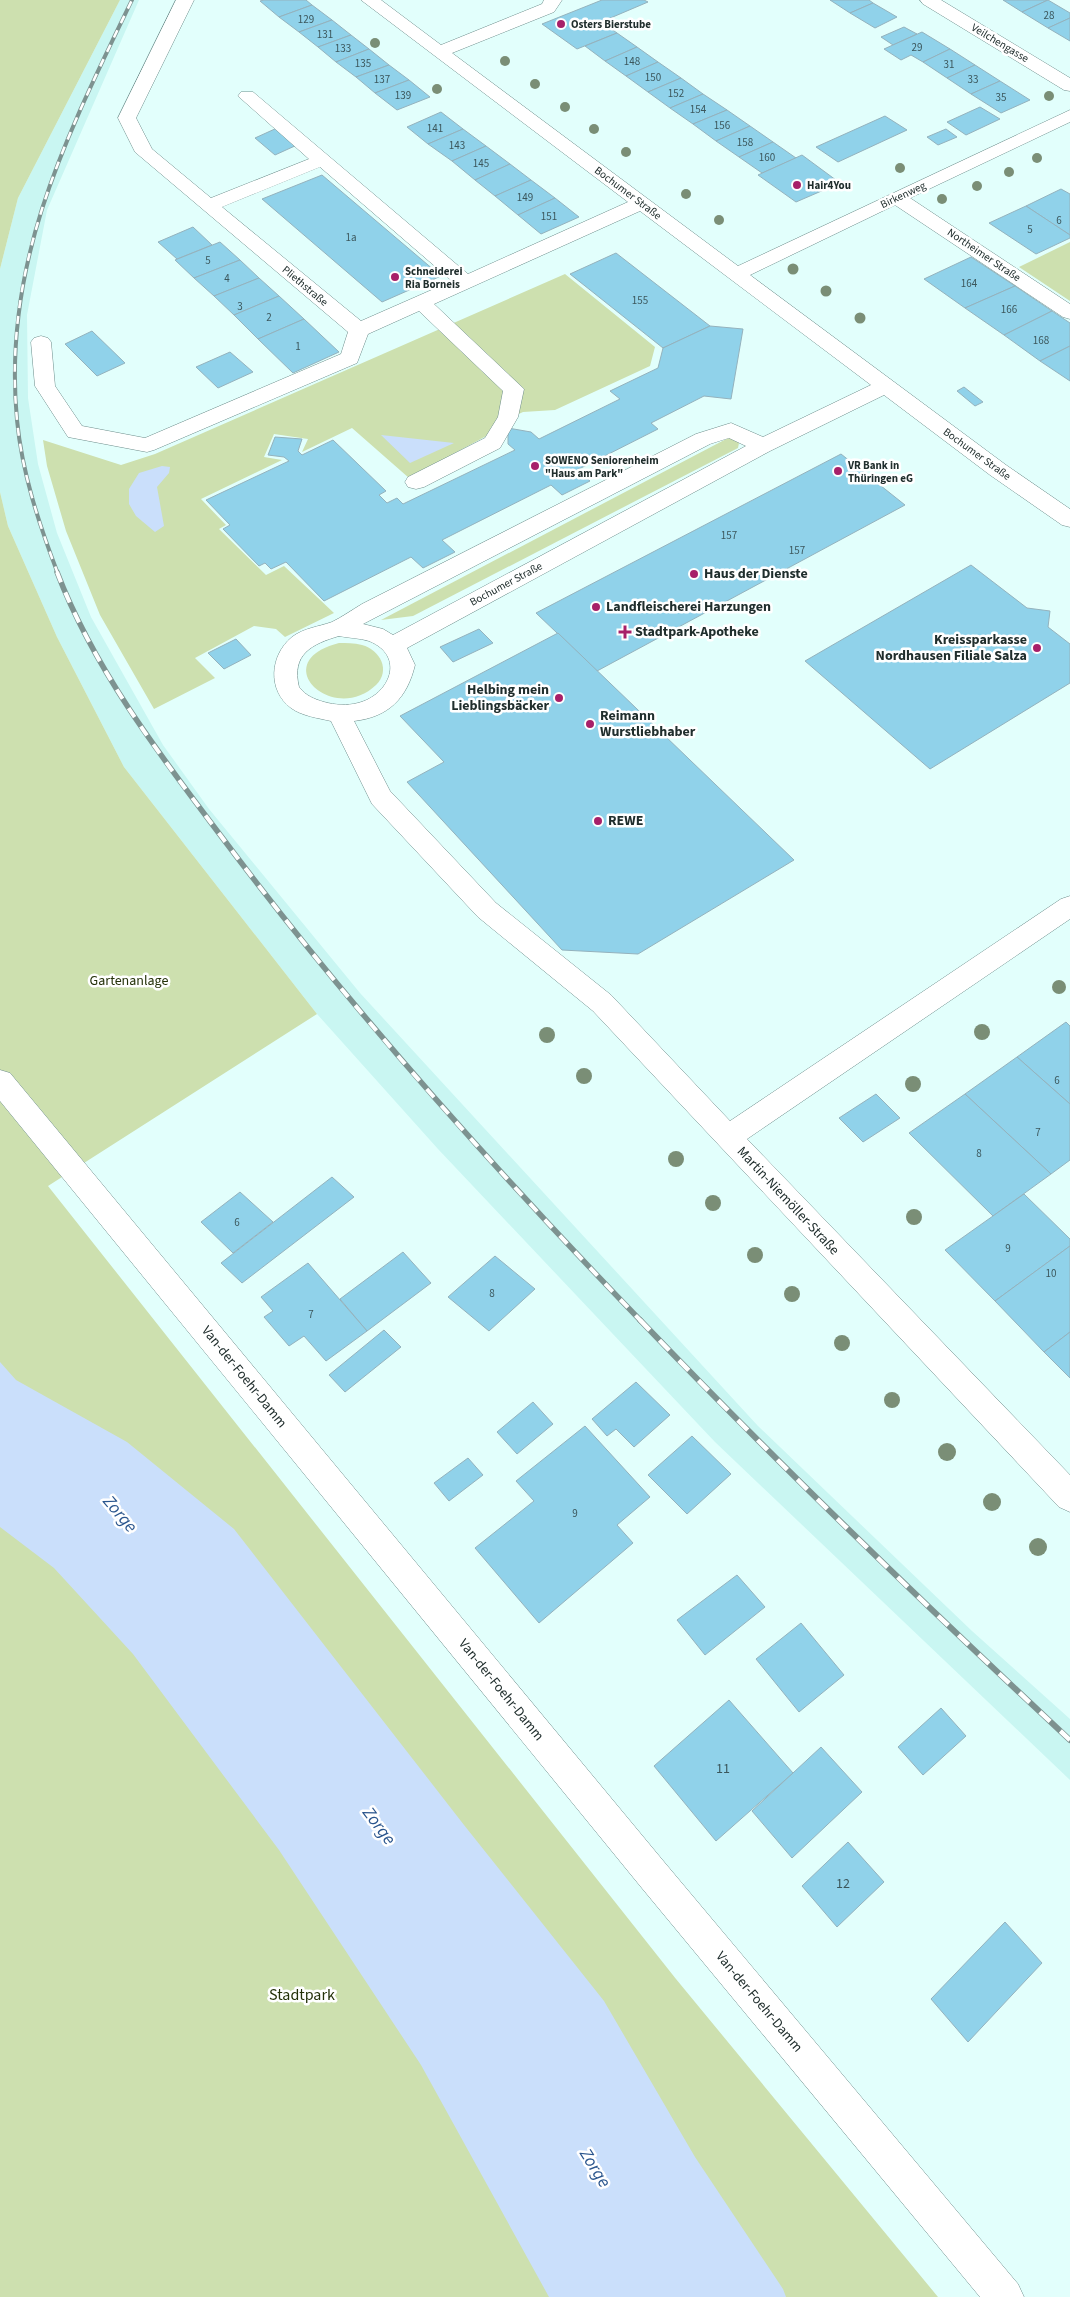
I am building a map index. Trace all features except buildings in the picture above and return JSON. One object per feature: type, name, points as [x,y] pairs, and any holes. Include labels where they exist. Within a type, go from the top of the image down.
[{"type":"street","name":"Pliethstraße","points":[[185,0],[127,118],[144,152],[359,330]]},
{"type":"street","name":"Bochumer Straße","points":[[370,0],[998,470],[1070,520]]},
{"type":"street","points":[[439,52],[548,8],[553,0]]},
{"type":"street","name":"Veilchengasse","points":[[929,0],[1070,86]]},
{"type":"street","points":[[247,96],[466,282]]},
{"type":"street","name":"Birkenweg","points":[[736,274],[1070,115]]},
{"type":"street","points":[[209,206],[322,160]]},
{"type":"street","name":"Northeimer Straße","points":[[897,198],[1070,313]]},
{"type":"street","points":[[41,342],[45,386],[75,432],[147,445],[350,358],[359,330],[642,203]]},
{"type":"street","points":[[416,482],[493,443],[508,416],[514,389],[421,302]]},
{"type":"street","name":"Bochumer Straße","points":[[393,645],[763,446],[885,386]]},
{"type":"street","points":[[339,628],[360,629],[379,635],[393,645],[402,658],[404,672],[396,691],[382,702],[360,712],[339,714],[317,711],[300,703],[288,690],[284,677],[286,662],[298,645],[314,635],[339,628],[370,610],[702,439],[731,430],[763,446]]},
{"type":"street","points":[[339,714],[381,797],[487,910],[602,1003],[728,1138]]},
{"type":"street","name":"Martin-Niemöller-Straße","points":[[1070,906],[728,1138],[1070,1497]]},
{"type":"street","name":"Van-der-Foehr-Damm","points":[[0,1081],[646,1867],[1005,2297]]},
{"type":"shaded area","points":[[120,0],[139,0],[47,210],[27,315],[28,398],[38,464],[57,533],[91,617],[163,745],[209,809],[360,993],[758,1426],[972,1631],[1070,1719],[1070,1780],[715,1442],[438,1149],[317,1014],[124,767],[57,637],[8,526],[0,492],[0,269],[18,198]]},
{"type":"green space","points":[[0,0],[120,0],[18,198],[0,269]]},
{"type":"green space","points":[[1070,242],[1070,301],[1019,267]]},
{"type":"green space","points":[[565,274],[655,347],[650,366],[555,410],[523,412],[491,427],[490,434],[409,478],[352,428],[302,452],[308,439],[274,434],[264,457],[282,460],[201,499],[226,525],[219,529],[266,575],[284,566],[334,613],[285,637],[276,629],[254,626],[195,658],[215,678],[154,709],[100,615],[66,531],[47,466],[43,440],[121,465],[155,454]]},
{"type":"green space","points":[[730,437],[739,443],[738,448],[413,616],[381,620]]},
{"type":"green space","name":"Stadtpark","points":[[0,492],[8,526],[57,637],[124,767],[317,1014],[48,1186],[676,1979],[938,2297],[0,2297]]},
{"type":"green space","points":[[339,643],[362,645],[374,651],[381,661],[383,673],[380,679],[376,685],[359,696],[342,698],[326,695],[314,686],[307,675],[308,663],[318,652]]},
{"type":"water","points":[[381,435],[454,443],[410,463]]},
{"type":"water","points":[[162,466],[170,467],[169,473],[157,487],[164,526],[155,532],[136,516],[129,504],[129,489],[139,473]]},
{"type":"water","name":"Zorge","points":[[0,1362],[16,1380],[127,1442],[234,1529],[464,1825],[604,2001],[695,2157],[783,2289],[786,2297],[549,2297],[421,2065],[279,1850],[133,1654],[54,1568],[0,1527]]},
{"type":"railway","points":[[58,574],[32,498],[19,440],[15,362],[19,307],[29,254],[44,202],[84,101],[132,0]]},
{"type":"railway","points":[[57,572],[72,608],[90,643],[130,710],[174,774],[270,900],[423,1085],[531,1205],[641,1321]]},
{"type":"railway","points":[[640,1320],[745,1428],[852,1533],[1070,1740]]},
{"type":"place","name":"Osters Bierstube","points":[[561,24]]},
{"type":"place","name":"Hair4You","points":[[797,185]]},
{"type":"place","name":"Schneiderei Ria Borneis","points":[[395,277]]},
{"type":"place","name":"SOWENO Seniorenheim \"Haus am Park\"","points":[[535,466]]},
{"type":"place","name":"VR Bank in Thüringen eG","points":[[838,471]]},
{"type":"place","name":"Haus der Dienste","points":[[694,574]]},
{"type":"place","name":"Landfleischerei Harzungen","points":[[596,607]]},
{"type":"place","name":"Stadtpark-Apotheke","points":[[625,632]]},
{"type":"place","name":"Kreissparkasse Nordhausen Filiale Salza","points":[[1037,648]]},
{"type":"place","name":"Helbing mein Lieblingsbäcker","points":[[559,698]]},
{"type":"place","name":"Reimann Wurstliebhaber","points":[[590,724]]},
{"type":"place","name":"REWE","points":[[598,821]]},
{"type":"park label","name":"Gartenanlage","points":[[129,981]]}]
